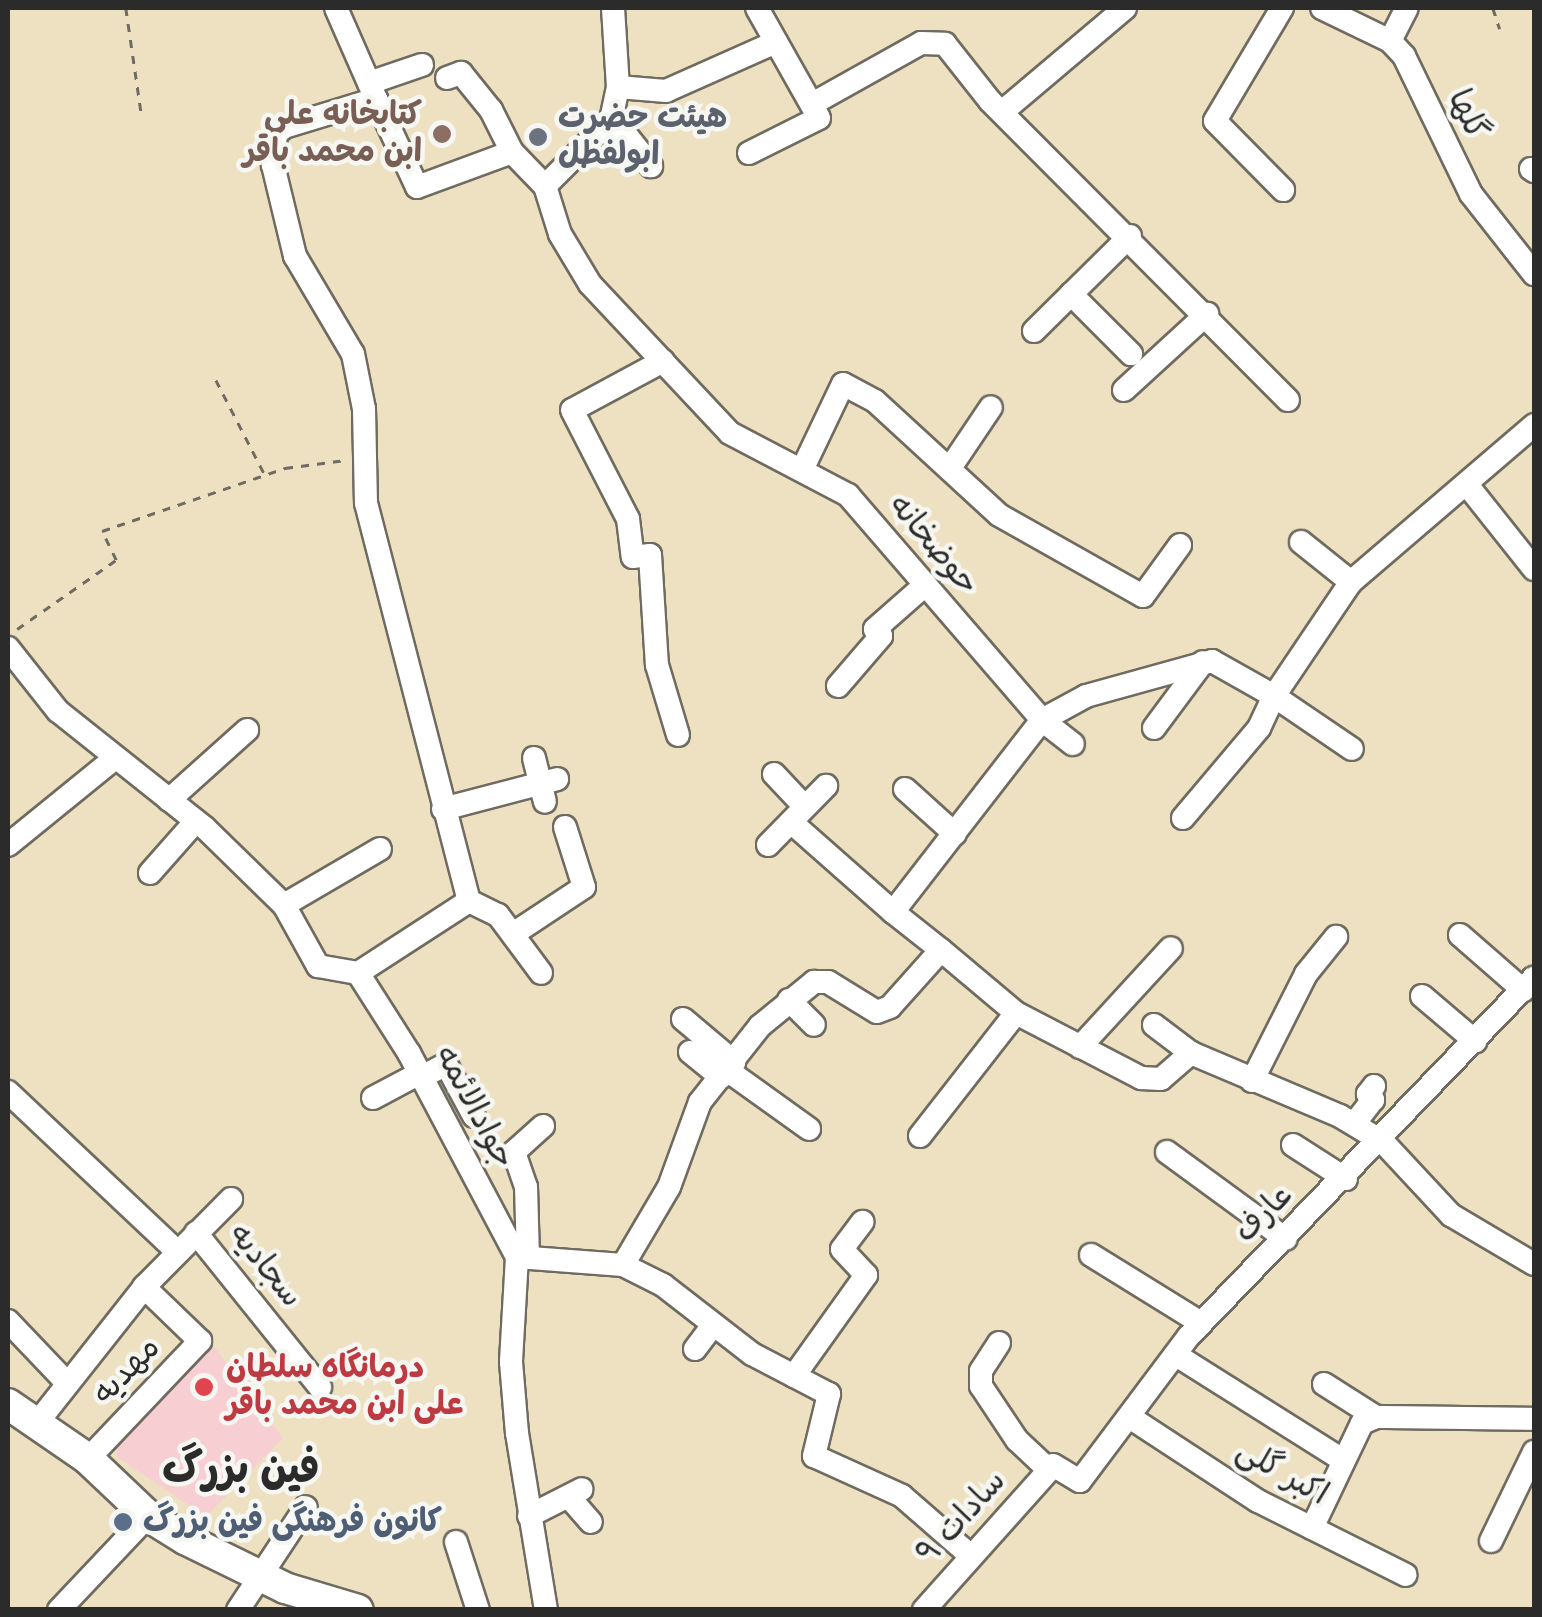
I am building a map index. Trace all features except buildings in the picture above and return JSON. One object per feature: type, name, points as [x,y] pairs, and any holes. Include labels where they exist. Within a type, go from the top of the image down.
[{"type":"main road","points":[[19,1418],[88,1459],[148,1516],[258,1574],[358,1610]]},
{"type":"street","points":[[336,8],[417,187],[512,152]]},
{"type":"street","points":[[447,78],[460,73],[491,110],[512,152],[545,186],[612,117],[618,86],[613,8]]},
{"type":"street","points":[[749,153],[818,118],[757,8]]},
{"type":"street","points":[[1002,112],[1126,8]]},
{"type":"street","points":[[1282,8],[1216,122],[1282,190]]},
{"type":"street","name":"گلها","points":[[1322,8],[1390,42],[1404,56],[1471,194],[1534,274]]},
{"type":"street","points":[[1390,42],[1407,8]]},
{"type":"street","points":[[618,86],[666,91],[776,42]]},
{"type":"street","points":[[812,104],[934,42],[958,56],[1002,112],[1130,236],[1288,400]]},
{"type":"street","points":[[422,65],[373,91],[284,127],[272,150],[295,256],[354,354],[366,503],[470,902],[498,915],[542,973]]},
{"type":"street","points":[[612,117],[651,166]]},
{"type":"street","name":"حوضخانه","points":[[545,186],[572,260],[662,361],[750,446],[848,495],[1042,720],[1072,744]]},
{"type":"street","points":[[1034,331],[1130,236]]},
{"type":"street","points":[[1071,294],[1131,354]]},
{"type":"street","points":[[1124,390],[1207,314]]},
{"type":"street","points":[[662,361],[572,410],[628,519],[633,557],[650,555],[657,666],[678,735]]},
{"type":"street","points":[[802,470],[844,384],[875,401],[998,515],[1144,596],[1180,545]]},
{"type":"street","points":[[950,468],[991,407]]},
{"type":"street","points":[[1183,818],[1259,728],[1274,696],[1351,582],[1468,486],[1534,425]]},
{"type":"street","points":[[1468,486],[1534,569]]},
{"type":"street","points":[[1301,542],[1351,582]]},
{"type":"street","points":[[838,686],[881,636],[875,630],[924,585]]},
{"type":"street","points":[[8,648],[58,712],[196,821],[284,904],[318,966],[358,973],[470,902]]},
{"type":"street","points":[[1154,728],[1203,662]]},
{"type":"street","points":[[893,912],[1042,720],[1086,696],[1203,662],[1274,696],[1352,749]]},
{"type":"street","points":[[169,800],[247,730]]},
{"type":"street","points":[[443,809],[548,788],[534,758]]},
{"type":"street","points":[[8,845],[114,759]]},
{"type":"street","points":[[774,774],[798,814],[893,912],[1016,1014],[1142,1078],[1161,1079],[1191,1053]]},
{"type":"street","points":[[768,846],[826,786]]},
{"type":"street","points":[[905,789],[955,834]]},
{"type":"street","points":[[150,873],[196,821]]},
{"type":"street","points":[[513,934],[584,887],[566,827]]},
{"type":"street","points":[[284,904],[380,849]]},
{"type":"street","points":[[1460,934],[1529,984]]},
{"type":"street","points":[[1252,1081],[1306,974],[1336,936]]},
{"type":"street","points":[[1080,1047],[1171,948]]},
{"type":"street","points":[[623,1265],[668,1186],[700,1102],[789,1000],[814,982],[828,982],[877,1012],[890,1007],[941,950]]},
{"type":"street","name":"جوادالائمه","points":[[358,973],[421,1075],[522,1258]]},
{"type":"street","name":"عارف","points":[[1049,1470],[1053,1465],[1080,1481],[1201,1324],[1383,1142],[1529,984]]},
{"type":"street","points":[[1422,996],[1476,1040]]},
{"type":"street","points":[[789,1000],[814,1025]]},
{"type":"street","points":[[920,1136],[1016,1014]]},
{"type":"street","points":[[683,1020],[727,1070]]},
{"type":"street","points":[[1154,1025],[1191,1053],[1354,1124],[1383,1142],[1451,1215],[1534,1264]]},
{"type":"street","points":[[690,1052],[727,1070],[809,1130]]},
{"type":"street","points":[[373,1098],[446,1064],[474,1116]]},
{"type":"street","points":[[1354,1124],[1373,1100],[1368,1094],[1374,1086]]},
{"type":"street","points":[[8,1092],[177,1252]]},
{"type":"street","points":[[542,1126],[514,1152],[526,1187],[512,1362],[529,1516],[546,1610]]},
{"type":"street","points":[[1293,1145],[1346,1179]]},
{"type":"street","points":[[1168,1152],[1286,1238]]},
{"type":"street","points":[[19,1418],[67,1384],[144,1287],[230,1199]]},
{"type":"street","points":[[794,1376],[866,1275],[842,1249],[862,1222]]},
{"type":"street","name":"سجادیه","points":[[196,1232],[320,1387]]},
{"type":"street","points":[[1091,1255],[1201,1324]]},
{"type":"street","points":[[522,1258],[623,1265],[664,1285],[713,1325],[829,1394],[814,1456],[902,1496],[970,1556]]},
{"type":"street","name":"مهدیه","points":[[88,1459],[200,1342],[144,1287]]},
{"type":"street","points":[[8,1320],[67,1384]]},
{"type":"street","points":[[695,1349],[713,1325]]},
{"type":"street","points":[[999,1343],[981,1372],[981,1386],[1011,1442],[1049,1470]]},
{"type":"street","points":[[1176,1355],[1343,1460]]},
{"type":"street","points":[[1324,1384],[1376,1417]]},
{"type":"street","points":[[1312,1528],[1362,1423],[1376,1417],[1534,1419]]},
{"type":"street","name":"اکبر گلی","points":[[1131,1418],[1258,1501],[1406,1575]]},
{"type":"street","points":[[1490,1541],[1534,1452]]},
{"type":"street","name":"سادات ۹","points":[[924,1610],[1049,1470]]},
{"type":"street","points":[[529,1516],[575,1493],[590,1522]]},
{"type":"street","points":[[238,1610],[258,1574],[306,1507]]},
{"type":"street","points":[[59,1610],[148,1516]]},
{"type":"street","points":[[456,1542],[478,1610]]},
{"type":"path","points":[[126,8],[142,118]]},
{"type":"path","points":[[1492,8],[1500,29]]},
{"type":"path","points":[[216,380],[265,474]]},
{"type":"path","points":[[8,635],[116,560],[102,531],[265,474],[365,458]]},
{"type":"shaded area","name":"درمانگاه سلطان علی ابن محمد باقر","points":[[206,1336],[283,1438],[206,1517],[117,1457],[115,1445]]},
{"type":"place","name":"کتابخانه علی ابن محمد باقر","points":[[442,134]]},
{"type":"place","name":"هیئت حضرت ابولفظل","points":[[538,137]]},
{"type":"place","name":"درمانگاه سلطان علی ابن محمد باقر","points":[[204,1387]]},
{"type":"place","name":"کانون فرهنگی فین بزرگ","points":[[123,1522]]},
{"type":"district","name":"فین بزرگ","points":[[241,1470]]}]
